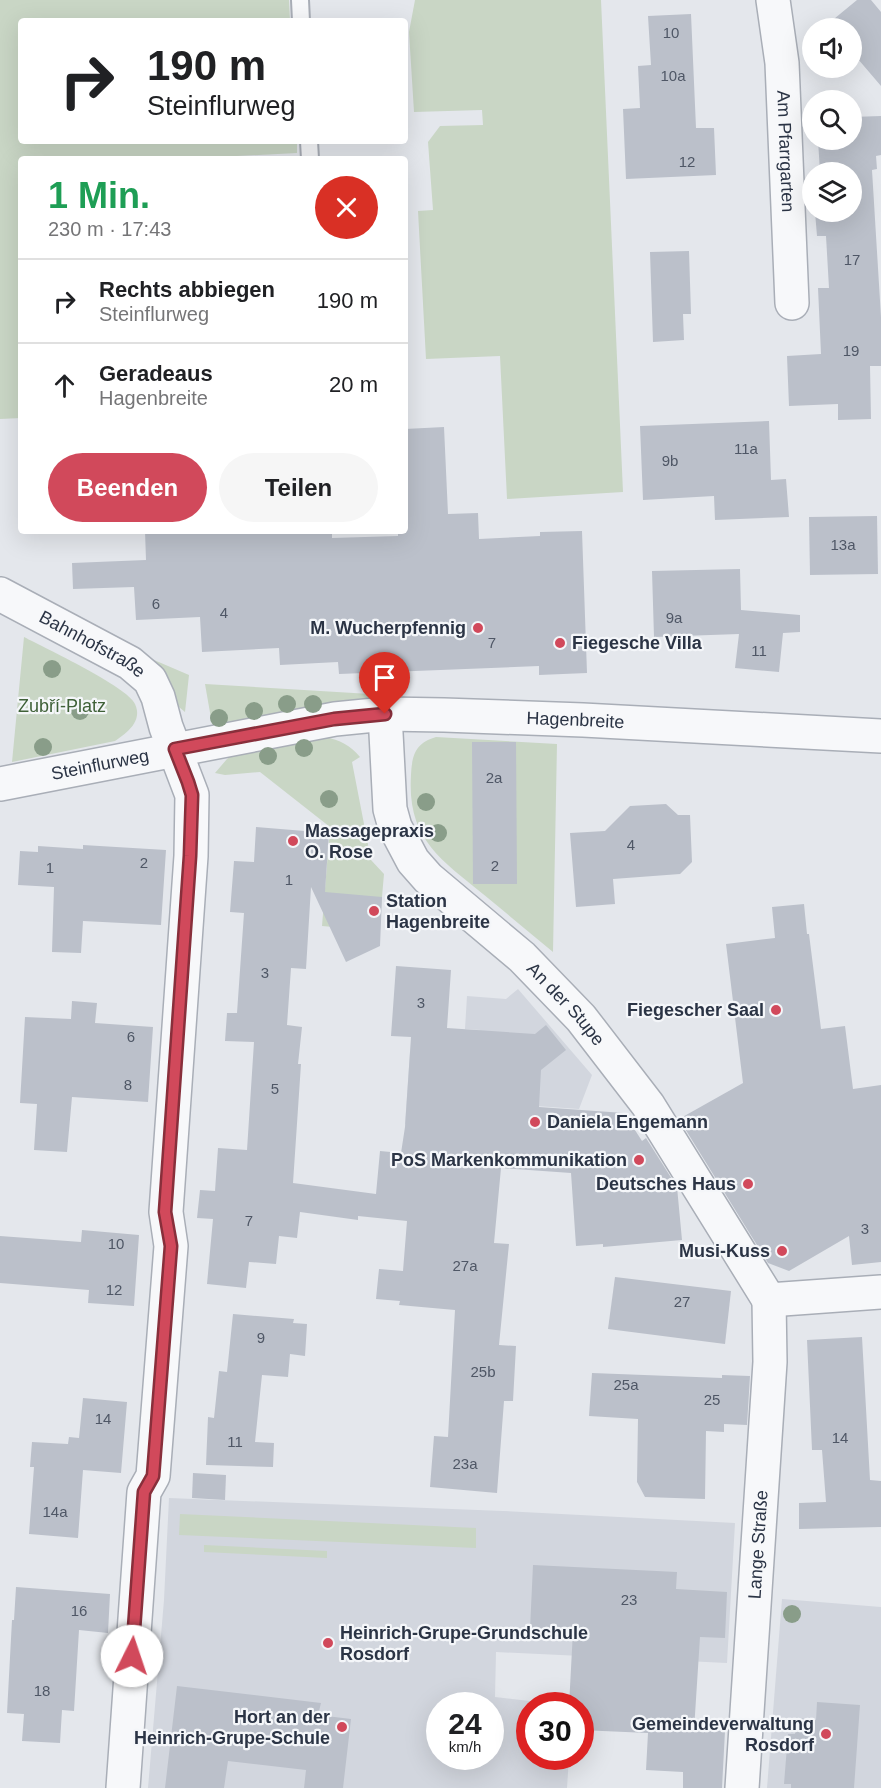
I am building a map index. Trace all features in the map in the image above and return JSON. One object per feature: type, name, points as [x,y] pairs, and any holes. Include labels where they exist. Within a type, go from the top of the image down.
[{"type":"street","name":"Am Pfarrgarten","points":[[773,0],[782,63],[792,303]]},
{"type":"street","name":"Bahnhofstraße","points":[[0,594],[130,663],[150,680],[192,795],[190,856],[165,1212],[171,1246],[153,1476],[144,1492],[123,1788]]},
{"type":"street","name":"Hagenbreite","points":[[270,732],[334,719],[385,714],[583,720],[881,736]]},
{"type":"street","name":"An der Stupe","points":[[385,714],[390,809],[401,840],[413,861],[428,878],[522,957],[581,1018],[648,1105],[769,1300]]},
{"type":"street","name":"Steinflurweg","points":[[0,784],[270,732]]},
{"type":"street","points":[[769,1300],[881,1292]]},
{"type":"street","name":"Lange Straße","points":[[742,1788],[770,1362],[769,1300]]},
{"type":"lane","points":[[300,0],[301,18]]},
{"type":"shaded area","points":[[518,989],[592,1075],[579,1109],[479,1102],[477,1129],[405,1124],[410,1052],[480,1030],[465,1029],[467,996],[506,999]]},
{"type":"shaded area","name":"Heinrich-Grupe-Grundschule Rosdorf","points":[[169,1498],[735,1523],[727,1663],[496,1652],[495,1692],[426,1692],[426,1770],[504,1770],[504,1698],[516,1699],[516,1770],[568,1770],[567,1788],[148,1788],[164,1600]]},
{"type":"shaded area","name":"Gemeindeverwaltung Rosdorf","points":[[782,1599],[881,1607],[881,1788],[767,1788]]},
{"type":"green space","points":[[0,0],[289,0],[290,18],[18,18],[18,144],[297,144],[297,153],[238,156],[18,156],[18,418],[0,419]]},
{"type":"green space","points":[[415,0],[601,0],[623,492],[507,499],[500,356],[426,359],[418,211],[433,210],[428,142],[440,126],[483,125],[482,110],[414,112],[409,32]]},
{"type":"green space","name":"Zubří-Platz","points":[[24,637],[102,678],[129,697],[137,710],[132,726],[115,741],[12,762]]},
{"type":"green space","points":[[154,660],[189,675],[185,712],[179,707],[166,675]]},
{"type":"green space","points":[[205,684],[370,694],[370,700],[221,726],[212,724]]},
{"type":"green space","points":[[325,737],[344,744],[360,757],[352,762],[371,860],[384,874],[379,931],[322,926],[330,827],[260,772],[225,775],[215,773],[236,752]]},
{"type":"green space","points":[[436,737],[557,744],[553,952],[453,869],[429,845],[420,831],[411,797],[414,755],[420,746]]},
{"type":"green space","points":[[180,1514],[476,1528],[476,1548],[179,1535]]},
{"type":"green space","points":[[204,1545],[327,1551],[327,1558],[204,1552]]},
{"type":"building","points":[[857,0],[871,0],[881,12],[881,86],[862,64],[862,18],[835,18]]},
{"type":"building","points":[[691,14],[696,128],[714,128],[716,175],[626,179],[623,109],[640,108],[638,66],[651,65],[648,16]]},
{"type":"building","points":[[881,116],[881,155],[876,156],[877,169],[872,170],[881,317],[881,366],[870,366],[871,419],[838,420],[838,404],[789,406],[787,356],[821,354],[818,288],[829,288],[826,236],[817,236],[816,222],[862,222],[862,162],[819,162],[819,150],[862,150],[862,117]]},
{"type":"building","points":[[689,251],[691,314],[683,314],[684,340],[653,342],[650,252]]},
{"type":"building","points":[[769,421],[771,480],[786,479],[789,517],[715,520],[714,496],[643,500],[640,426]]},
{"type":"building","points":[[444,427],[448,514],[478,513],[479,539],[540,536],[540,532],[582,531],[587,673],[539,675],[539,666],[339,674],[338,662],[280,665],[279,648],[202,652],[200,617],[136,620],[134,587],[73,589],[72,563],[146,560],[145,534],[332,534],[332,538],[408,534],[408,429]]},
{"type":"building","points":[[877,516],[878,574],[810,575],[809,517]]},
{"type":"building","points":[[740,569],[741,610],[800,615],[800,632],[783,633],[779,672],[735,668],[739,634],[654,637],[652,571]]},
{"type":"building","points":[[472,742],[516,742],[517,884],[473,884]]},
{"type":"building","points":[[666,804],[678,815],[690,815],[692,862],[680,874],[613,879],[615,904],[576,907],[570,833],[605,831],[630,806]]},
{"type":"building","points":[[256,827],[329,833],[325,892],[382,897],[380,946],[346,962],[311,887],[306,969],[291,968],[287,1025],[302,1027],[298,1064],[301,1064],[293,1183],[376,1194],[380,1151],[401,1153],[411,1037],[391,1036],[396,966],[451,970],[447,1028],[535,1034],[546,1025],[566,1050],[541,1070],[539,1107],[624,1113],[642,1141],[646,1138],[677,1187],[682,1240],[603,1247],[603,1244],[576,1246],[571,1173],[501,1168],[494,1243],[509,1244],[499,1345],[516,1346],[513,1401],[504,1401],[497,1493],[430,1487],[434,1436],[448,1437],[455,1310],[399,1305],[400,1301],[376,1299],[379,1269],[403,1271],[407,1221],[358,1216],[358,1220],[300,1212],[297,1238],[279,1236],[276,1264],[249,1262],[246,1288],[207,1284],[213,1219],[197,1218],[200,1190],[215,1191],[218,1148],[247,1150],[254,1042],[225,1041],[227,1013],[237,1013],[244,913],[230,912],[234,861],[254,862]]},
{"type":"building","points":[[83,845],[166,850],[161,925],[83,921],[81,953],[52,952],[54,887],[18,885],[20,851],[38,852],[38,846],[83,849]]},
{"type":"building","points":[[804,904],[821,1029],[845,1026],[853,1089],[881,1085],[881,1262],[852,1265],[849,1236],[789,1271],[768,1263],[679,1119],[743,1083],[726,944],[775,938],[772,907]]},
{"type":"building","points":[[72,1001],[97,1003],[95,1023],[153,1027],[148,1102],[72,1097],[67,1152],[34,1150],[37,1104],[20,1103],[25,1017],[71,1019]]},
{"type":"building","points":[[82,1230],[139,1235],[134,1306],[88,1303],[89,1290],[0,1283],[0,1236],[81,1242]]},
{"type":"building","points":[[615,1277],[731,1291],[725,1344],[608,1329]]},
{"type":"building","points":[[233,1314],[294,1319],[293,1323],[307,1324],[305,1356],[290,1354],[288,1377],[262,1375],[255,1442],[274,1443],[273,1467],[206,1465],[208,1417],[214,1418],[219,1371],[227,1372]]},
{"type":"building","points":[[862,1337],[870,1480],[881,1481],[881,1527],[799,1529],[799,1503],[826,1502],[822,1450],[812,1450],[807,1340]]},
{"type":"building","points":[[592,1373],[722,1378],[722,1375],[750,1376],[747,1425],[724,1424],[724,1432],[706,1431],[705,1499],[645,1497],[637,1482],[638,1419],[589,1416]]},
{"type":"building","points":[[83,1398],[127,1402],[121,1473],[83,1470],[78,1538],[29,1534],[34,1467],[30,1467],[32,1442],[68,1444],[69,1437],[79,1438]]},
{"type":"building","points":[[193,1473],[226,1475],[225,1500],[192,1498]]},
{"type":"building","points":[[533,1565],[677,1572],[676,1589],[727,1592],[725,1638],[700,1637],[694,1730],[725,1731],[722,1788],[683,1788],[683,1772],[646,1770],[648,1733],[594,1731],[594,1692],[570,1692],[573,1631],[530,1629]]},
{"type":"building","points":[[16,1587],[110,1594],[108,1633],[79,1630],[74,1711],[62,1710],[60,1743],[22,1741],[24,1714],[7,1713]]},
{"type":"building","points":[[177,1686],[321,1703],[318,1715],[351,1719],[343,1788],[304,1788],[306,1770],[228,1761],[224,1788],[165,1788]]},
{"type":"building","points":[[817,1702],[860,1705],[854,1788],[791,1788],[791,1784],[784,1784],[788,1734],[795,1734],[797,1718],[816,1720]]},
{"type":"place","name":"M. Wucherpfennig","points":[[478,628]]},
{"type":"place","name":"Fiegesche Villa","points":[[560,643]]},
{"type":"place","name":"Massagepraxis O. Rose","points":[[293,841]]},
{"type":"place","name":"Station Hagenbreite","points":[[374,911]]},
{"type":"place","name":"Fiegescher Saal","points":[[776,1010]]},
{"type":"place","name":"Daniela Engemann","points":[[535,1122]]},
{"type":"place","name":"PoS Markenkommunikation","points":[[639,1160]]},
{"type":"place","name":"Deutsches Haus","points":[[748,1184]]},
{"type":"place","name":"Musi-Kuss","points":[[782,1251]]},
{"type":"place","name":"Heinrich-Grupe-Grundschule Rosdorf","points":[[328,1643]]},
{"type":"place","name":"Hort an der Heinrich-Grupe-Schule","points":[[342,1727]]},
{"type":"place","name":"Gemeindeverwaltung Rosdorf","points":[[826,1734]]},
{"type":"route","points":[[132,1656],[144,1492],[153,1476],[171,1246],[165,1212],[190,856],[192,795],[175,749],[334,719],[385,714]]}]
